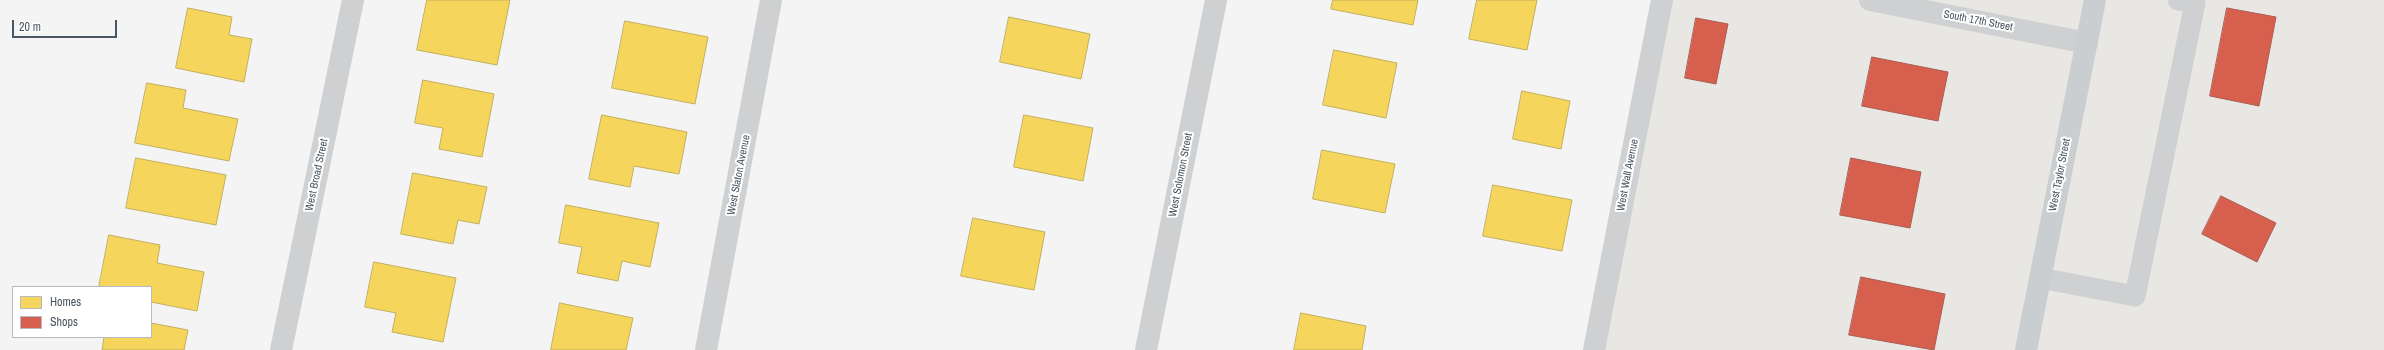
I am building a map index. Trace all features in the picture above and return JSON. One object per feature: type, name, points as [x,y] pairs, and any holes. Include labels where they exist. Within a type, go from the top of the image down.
[{"type":"main road","name":"West Taylor Street","points":[[2026,350],[2095,0]]},
{"type":"street","name":"West Broad Street","points":[[281,350],[354,0]]},
{"type":"street","name":"West Slaton Avenue","points":[[706,350],[771,0]]},
{"type":"street","name":"West Solomon Street","points":[[1146,350],[1216,0]]},
{"type":"street","name":"West Wall Avenue","points":[[1594,350],[1662,0]]},
{"type":"street","name":"South 17th Street","points":[[1870,0],[2086,43]]},
{"type":"lane","points":[[2040,278],[2135,296],[2195,3],[2178,0]]},
{"type":"shaded area","points":[[1659,0],[2384,0],[2384,350],[1587,350]]},
{"type":"building: Homes","points":[[427,0],[510,0],[497,65],[417,50]]},
{"type":"building: Homes","points":[[1333,0],[1418,0],[1413,25],[1331,9]]},
{"type":"building: Homes","points":[[1477,0],[1537,0],[1527,50],[1469,39]]},
{"type":"building: Homes","points":[[188,8],[232,17],[229,35],[252,39],[244,82],[176,68]]},
{"type":"building: Homes","points":[[1009,17],[1090,34],[1081,79],[1000,62]]},
{"type":"building: Homes","points":[[625,21],[708,37],[695,104],[612,88]]},
{"type":"building: Homes","points":[[1334,50],[1397,63],[1386,118],[1323,105]]},
{"type":"building: Homes","points":[[423,80],[494,94],[482,157],[439,149],[443,128],[415,123]]},
{"type":"building: Homes","points":[[147,83],[186,90],[183,108],[238,119],[229,161],[135,143]]},
{"type":"building: Homes","points":[[1522,91],[1570,101],[1561,149],[1513,139]]},
{"type":"building: Homes","points":[[602,115],[687,132],[679,174],[634,166],[630,187],[589,179]]},
{"type":"building: Homes","points":[[1024,115],[1093,128],[1083,181],[1014,167]]},
{"type":"building: Homes","points":[[1322,150],[1395,164],[1385,213],[1313,199]]},
{"type":"building: Homes","points":[[136,158],[226,175],[216,225],[126,208]]},
{"type":"building: Homes","points":[[413,173],[487,187],[479,224],[458,220],[453,244],[401,234]]},
{"type":"building: Homes","points":[[1493,185],[1572,200],[1562,251],[1483,236]]},
{"type":"building: Homes","points":[[566,205],[659,223],[650,267],[622,261],[618,281],[577,273],[582,247],[559,243]]},
{"type":"building: Homes","points":[[973,218],[1045,232],[1034,290],[961,276]]},
{"type":"building: Homes","points":[[109,235],[160,245],[157,263],[204,272],[197,311],[152,302],[152,286],[99,286]]},
{"type":"building: Homes","points":[[374,262],[456,278],[443,342],[392,332],[396,313],[365,307]]},
{"type":"building: Homes","points":[[560,303],[633,318],[626,350],[551,350]]},
{"type":"building: Homes","points":[[1301,313],[1366,326],[1362,350],[1294,350]]},
{"type":"building: Homes","points":[[152,323],[188,330],[184,350],[102,350],[104,338],[152,338]]},
{"type":"building: Shops","points":[[2227,8],[2276,17],[2259,106],[2210,96]]},
{"type":"building: Shops","points":[[1696,18],[1728,24],[1716,84],[1685,78]]},
{"type":"building: Shops","points":[[1872,57],[1948,72],[1938,121],[1862,106]]},
{"type":"building: Shops","points":[[1851,158],[1921,172],[1910,228],[1840,215]]},
{"type":"building: Shops","points":[[2221,196],[2276,223],[2257,262],[2202,234]]},
{"type":"building: Shops","points":[[1861,277],[1945,294],[1934,350],[1849,335]]}]
